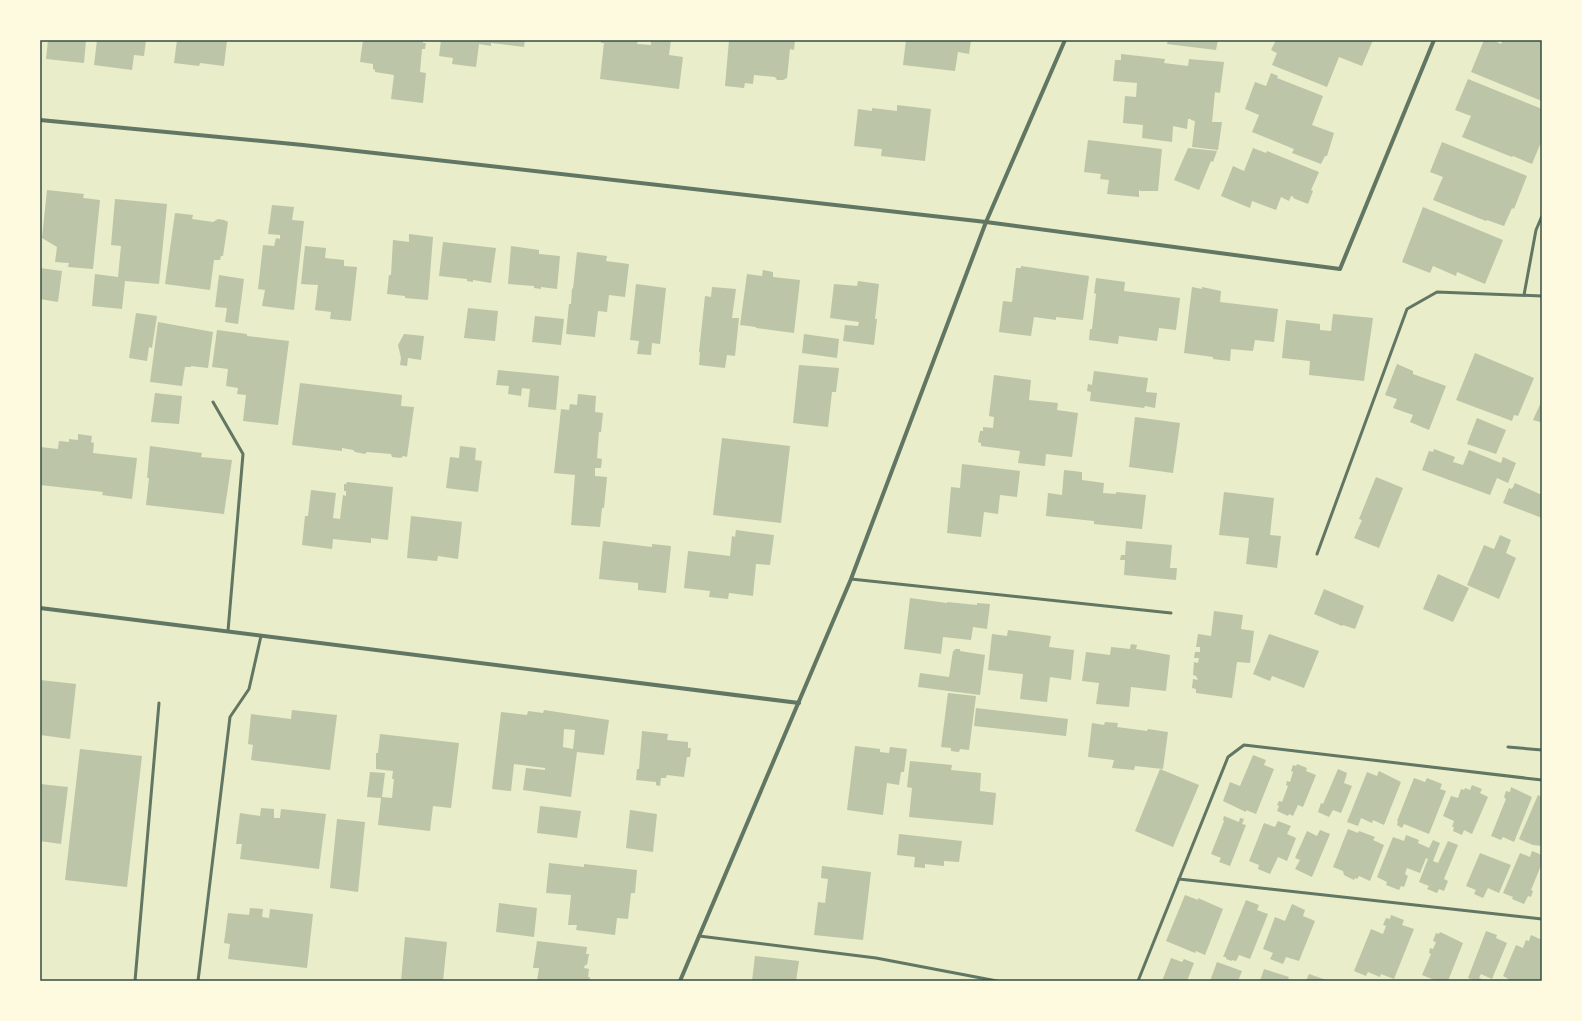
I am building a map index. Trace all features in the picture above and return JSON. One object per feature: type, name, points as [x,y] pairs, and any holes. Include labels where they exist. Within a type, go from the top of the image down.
[{"type":"street","points":[[680,981],[851,579],[986,222],[1065,40]]},
{"type":"street","points":[[40,120],[303,145],[986,222],[1340,269],[1434,40]]},
{"type":"street","points":[[40,608],[799,704]]},
{"type":"lane","points":[[1524,295],[1536,230],[1542,216]]},
{"type":"lane","points":[[1317,554],[1407,309],[1437,292],[1542,296]]},
{"type":"lane","points":[[213,402],[243,454],[228,631]]},
{"type":"lane","points":[[851,579],[1170,613]]},
{"type":"lane","points":[[198,981],[230,717],[249,689],[261,636]]},
{"type":"lane","points":[[135,981],[159,704]]},
{"type":"lane","points":[[1138,981],[1228,757],[1244,745],[1542,780]]},
{"type":"lane","points":[[1508,747],[1542,750]]},
{"type":"lane","points":[[1179,879],[1542,919]]},
{"type":"lane","points":[[699,936],[876,958],[997,981]]},
{"type":"building","points":[[48,40],[86,40],[84,63],[46,59]]},
{"type":"building","points":[[97,40],[146,40],[144,56],[134,55],[132,70],[94,65]]},
{"type":"building","points":[[177,40],[227,40],[224,66],[200,63],[199,66],[174,63]]},
{"type":"building","points":[[363,40],[423,40],[423,43],[426,43],[425,49],[422,49],[420,72],[426,73],[423,103],[391,99],[394,75],[375,72],[373,69],[373,64],[360,62]]},
{"type":"building","points":[[441,40],[525,40],[524,47],[491,43],[491,46],[479,44],[476,67],[452,64],[453,58],[439,56]]},
{"type":"building","points":[[601,40],[638,40],[637,44],[651,45],[651,40],[671,40],[669,55],[683,57],[679,89],[600,79],[604,43],[601,43]]},
{"type":"building","points":[[729,40],[795,40],[794,50],[790,49],[787,78],[777,80],[775,77],[754,75],[753,84],[745,83],[744,88],[725,86]]},
{"type":"building","points":[[906,40],[971,40],[969,54],[958,52],[955,71],[903,65]]},
{"type":"building","points":[[1168,40],[1218,40],[1216,50],[1167,44]]},
{"type":"building","points":[[1276,40],[1373,40],[1362,66],[1339,57],[1327,87],[1272,65],[1277,53],[1271,50]]},
{"type":"building","points":[[1484,40],[1493,40],[1501,44],[1503,40],[1542,40],[1542,101],[1471,72]]},
{"type":"building","points":[[1121,54],[1165,59],[1164,63],[1188,66],[1189,59],[1224,62],[1220,93],[1215,92],[1212,122],[1222,122],[1218,150],[1192,147],[1195,121],[1191,119],[1188,119],[1187,129],[1173,126],[1172,142],[1142,138],[1143,125],[1123,123],[1125,96],[1136,97],[1137,83],[1113,81],[1115,60],[1121,60]]},
{"type":"building","points":[[1271,73],[1278,76],[1277,78],[1323,96],[1312,125],[1334,133],[1327,156],[1325,156],[1321,164],[1292,153],[1294,149],[1252,132],[1259,115],[1245,109],[1255,82],[1266,86]]},
{"type":"building","points":[[1468,79],[1542,109],[1542,140],[1532,164],[1462,137],[1471,116],[1455,110]]},
{"type":"building","points":[[897,105],[931,109],[925,161],[881,156],[882,149],[854,146],[858,109],[872,111],[872,108],[897,111]]},
{"type":"building","points":[[1088,140],[1162,149],[1158,191],[1140,191],[1139,189],[1139,197],[1107,194],[1109,180],[1100,179],[1101,174],[1084,172]]},
{"type":"building","points":[[1442,142],[1527,176],[1514,209],[1512,208],[1504,226],[1487,220],[1486,221],[1433,200],[1443,177],[1430,172]]},
{"type":"building","points":[[1188,148],[1217,151],[1213,162],[1211,161],[1199,190],[1174,180]]},
{"type":"building","points":[[1253,148],[1266,153],[1267,151],[1319,172],[1311,190],[1313,191],[1308,204],[1291,196],[1289,201],[1281,197],[1276,210],[1252,201],[1250,208],[1221,196],[1233,166],[1244,171]]},
{"type":"building","points":[[47,190],[84,194],[83,198],[100,200],[93,269],[68,267],[69,263],[55,262],[57,247],[42,238]]},
{"type":"building","points":[[115,199],[167,204],[159,284],[125,281],[122,309],[92,306],[95,274],[118,277],[121,246],[111,245]]},
{"type":"building","points":[[272,205],[294,207],[292,220],[304,221],[294,310],[262,306],[265,290],[258,289],[263,245],[274,246],[276,238],[280,239],[280,235],[268,234]]},
{"type":"building","points":[[1423,207],[1503,240],[1485,284],[1457,272],[1456,276],[1433,266],[1430,273],[1402,262]]},
{"type":"building","points":[[175,213],[193,215],[192,219],[213,222],[218,219],[228,222],[223,256],[221,256],[220,260],[214,260],[210,290],[165,284]]},
{"type":"building","points":[[409,234],[433,237],[428,300],[405,298],[405,296],[387,294],[389,275],[391,275],[393,240],[409,242]]},
{"type":"building","points":[[443,242],[496,248],[491,283],[473,280],[473,282],[467,281],[467,279],[439,276]]},
{"type":"building","points":[[305,246],[326,248],[325,258],[344,260],[344,266],[357,267],[351,321],[330,319],[331,312],[315,310],[318,285],[301,284]]},
{"type":"building","points":[[511,246],[539,250],[539,254],[560,256],[557,289],[541,287],[541,289],[534,288],[534,286],[508,284]]},
{"type":"building","points":[[577,252],[607,256],[606,261],[629,264],[625,297],[609,295],[607,312],[598,311],[595,337],[566,334]]},
{"type":"building","points":[[1021,266],[1089,276],[1083,320],[1056,317],[1056,320],[1034,317],[1031,336],[999,332],[1003,301],[1012,302],[1016,268],[1021,268]]},
{"type":"building","points":[[40,268],[62,271],[58,302],[40,299]]},
{"type":"building","points":[[763,270],[773,272],[773,277],[800,280],[794,333],[740,325],[747,274],[762,276]]},
{"type":"building","points":[[219,275],[244,279],[238,324],[225,322],[227,308],[215,307]]},
{"type":"building","points":[[1096,278],[1125,282],[1124,291],[1180,298],[1176,330],[1159,328],[1157,341],[1119,336],[1118,344],[1089,340],[1090,329],[1092,329],[1096,294],[1094,293]]},
{"type":"building","points":[[858,281],[879,284],[874,345],[843,341],[845,325],[858,326],[859,322],[830,318],[834,284],[857,286]]},
{"type":"building","points":[[636,284],[666,288],[660,344],[652,343],[651,355],[637,354],[639,341],[630,340]]},
{"type":"building","points":[[712,287],[736,289],[732,318],[739,318],[735,356],[727,355],[725,368],[699,365],[705,296],[711,297]]},
{"type":"building","points":[[1192,287],[1202,289],[1202,287],[1221,291],[1220,302],[1278,309],[1274,342],[1255,340],[1253,351],[1231,349],[1230,361],[1184,353]]},
{"type":"building","points":[[468,308],[498,311],[495,341],[464,338]]},
{"type":"building","points":[[136,313],[157,316],[152,348],[149,347],[147,361],[129,358]]},
{"type":"building","points":[[1333,314],[1373,318],[1364,381],[1309,375],[1310,361],[1282,358],[1286,320],[1320,324],[1320,330],[1331,331]]},
{"type":"building","points":[[535,316],[564,319],[561,345],[532,342]]},
{"type":"building","points":[[158,322],[213,332],[208,368],[191,366],[185,367],[182,386],[150,382]]},
{"type":"building","points":[[217,330],[247,334],[247,336],[289,341],[278,425],[243,421],[246,395],[237,394],[238,388],[226,386],[228,369],[212,367]]},
{"type":"building","points":[[404,334],[424,336],[421,360],[408,358],[407,366],[400,365],[401,358],[398,345]]},
{"type":"building","points":[[804,334],[839,339],[837,358],[802,353]]},
{"type":"building","points":[[1475,353],[1534,378],[1518,416],[1514,415],[1512,421],[1456,400]]},
{"type":"building","points":[[1397,364],[1413,371],[1413,374],[1446,386],[1429,430],[1410,422],[1413,415],[1393,408],[1397,399],[1385,395]]},
{"type":"building","points":[[799,365],[839,368],[836,392],[832,392],[828,427],[793,423]]},
{"type":"building","points":[[498,370],[559,376],[556,410],[528,407],[530,389],[522,388],[521,396],[508,394],[509,386],[496,385]]},
{"type":"building","points":[[1094,371],[1148,378],[1146,392],[1157,393],[1155,408],[1090,401],[1091,392],[1087,391],[1088,384],[1092,385]]},
{"type":"building","points":[[994,375],[1031,380],[1029,400],[1058,403],[1057,410],[1078,413],[1072,457],[1046,454],[1045,466],[1018,463],[1020,451],[981,446],[981,443],[978,442],[980,431],[983,431],[983,427],[993,428],[994,417],[989,416]]},
{"type":"building","points":[[300,383],[402,395],[401,406],[414,407],[407,457],[392,457],[391,454],[367,452],[365,454],[342,448],[342,451],[292,445]]},
{"type":"building","points":[[155,393],[182,396],[179,424],[151,422]]},
{"type":"building","points":[[578,394],[596,396],[595,412],[603,413],[601,432],[599,432],[597,458],[602,459],[601,468],[595,468],[595,476],[607,477],[604,508],[602,508],[600,527],[571,525],[575,475],[554,473],[561,409],[569,410],[570,404],[577,405]]},
{"type":"building","points":[[1542,400],[1542,422],[1540,422],[1533,420]]},
{"type":"building","points":[[1135,417],[1180,423],[1173,473],[1129,467]]},
{"type":"building","points":[[1477,418],[1506,430],[1496,454],[1467,444]]},
{"type":"building","points":[[78,434],[92,436],[91,442],[94,443],[93,453],[137,458],[132,499],[102,495],[103,492],[40,485],[40,447],[58,449],[59,441],[69,442],[69,439],[78,440]]},
{"type":"building","points":[[722,438],[790,446],[781,523],[713,515]]},
{"type":"building","points":[[150,446],[202,453],[201,457],[232,460],[224,514],[146,505]]},
{"type":"building","points":[[460,446],[476,448],[475,460],[482,461],[478,492],[446,488],[450,457],[459,458]]},
{"type":"building","points":[[1434,449],[1455,457],[1453,462],[1463,465],[1469,450],[1501,463],[1503,457],[1516,463],[1508,483],[1497,478],[1490,495],[1422,470],[1429,451],[1433,452]]},
{"type":"building","points":[[962,464],[1020,471],[1017,497],[1000,495],[998,514],[984,512],[981,537],[947,533],[951,487],[960,488]]},
{"type":"building","points":[[1064,470],[1082,472],[1082,480],[1104,483],[1103,493],[1116,494],[1116,492],[1146,495],[1142,529],[1094,524],[1094,521],[1046,516],[1048,493],[1062,495]]},
{"type":"building","points":[[1376,477],[1403,488],[1379,548],[1354,538],[1362,520],[1359,519]]},
{"type":"building","points":[[347,482],[393,487],[388,540],[371,538],[371,543],[333,539],[332,549],[302,545],[305,516],[308,516],[311,490],[336,493],[333,518],[340,519],[343,495],[346,496],[344,484]]},
{"type":"building","points":[[1515,483],[1542,495],[1542,518],[1503,503],[1509,488],[1512,489]]},
{"type":"building","points":[[1224,492],[1274,498],[1270,535],[1281,536],[1277,568],[1246,564],[1249,538],[1219,535]]},
{"type":"building","points":[[411,516],[462,522],[458,559],[438,556],[437,561],[407,558]]},
{"type":"building","points":[[736,530],[774,535],[770,565],[756,564],[753,596],[729,593],[728,599],[709,597],[710,591],[684,588],[688,551],[730,556],[732,536],[735,537]]},
{"type":"building","points":[[1500,535],[1511,540],[1506,553],[1516,558],[1499,599],[1467,585],[1484,545],[1494,549]]},
{"type":"building","points":[[603,541],[652,547],[652,544],[671,546],[666,593],[638,590],[638,583],[599,579]]},
{"type":"building","points":[[1126,541],[1172,545],[1170,568],[1177,568],[1176,580],[1124,575],[1125,560],[1120,560],[1121,555],[1125,555]]},
{"type":"building","points":[[1438,574],[1469,588],[1453,622],[1423,609]]},
{"type":"building","points":[[1324,589],[1364,606],[1355,629],[1342,626],[1314,614]]},
{"type":"building","points":[[910,598],[947,603],[977,605],[977,603],[990,604],[987,629],[973,627],[971,640],[943,637],[941,654],[904,649]]},
{"type":"building","points":[[1214,611],[1243,615],[1241,629],[1254,631],[1250,663],[1237,662],[1232,698],[1196,693],[1196,689],[1192,688],[1193,679],[1198,680],[1196,676],[1193,675],[1194,662],[1198,663],[1199,658],[1194,658],[1195,652],[1200,652],[1200,647],[1196,647],[1198,634],[1211,636]]},
{"type":"building","points":[[1008,630],[1051,636],[1049,647],[1074,650],[1071,680],[1050,677],[1047,702],[1020,699],[1023,674],[988,670],[992,634],[1007,636]]},
{"type":"building","points":[[1269,634],[1319,651],[1304,688],[1272,676],[1270,681],[1253,674]]},
{"type":"building","points":[[1131,644],[1137,645],[1136,649],[1170,655],[1166,691],[1131,687],[1129,707],[1096,704],[1099,683],[1082,681],[1086,652],[1110,655],[1111,647],[1130,649]]},
{"type":"building","points":[[955,649],[985,655],[980,695],[918,687],[920,673],[949,677],[953,651]]},
{"type":"building","points":[[40,680],[76,684],[70,739],[40,735]]},
{"type":"building","points":[[948,693],[976,696],[969,750],[960,749],[959,752],[951,751],[951,748],[941,747]]},
{"type":"building","points":[[976,708],[1068,719],[1066,736],[974,726]]},
{"type":"building","points":[[292,710],[337,715],[330,770],[251,760],[253,745],[248,744],[251,714],[291,719]]},
{"type":"building","points":[[544,710],[609,720],[604,755],[577,752],[571,797],[523,790],[526,768],[545,770],[545,768],[514,764],[511,791],[492,789],[501,712],[527,715],[528,711],[543,713]],"holes":[[[564,729],[575,730],[573,749],[563,747]]]},
{"type":"building","points":[[1105,722],[1118,723],[1117,727],[1168,732],[1163,769],[1135,766],[1134,770],[1112,768],[1114,760],[1088,757],[1092,723],[1104,725]]},
{"type":"building","points":[[642,731],[668,734],[667,740],[688,742],[688,748],[691,748],[690,757],[687,757],[684,777],[667,775],[666,778],[661,778],[660,786],[656,785],[656,782],[636,780],[637,769],[639,769]]},
{"type":"building","points":[[380,734],[459,743],[451,808],[433,806],[430,831],[378,825],[381,798],[367,797],[370,772],[385,773],[382,797],[392,798],[394,779],[392,779],[393,771],[376,769],[376,753],[378,753]]},
{"type":"building","points":[[855,746],[880,749],[880,752],[889,753],[890,747],[907,749],[904,772],[901,772],[899,785],[887,783],[883,815],[847,810]]},
{"type":"building","points":[[80,749],[142,756],[127,887],[65,880]]},
{"type":"building","points":[[1253,755],[1266,760],[1264,765],[1274,769],[1256,814],[1246,810],[1246,812],[1223,801],[1230,782],[1240,786]]},
{"type":"building","points":[[910,761],[952,765],[951,770],[981,773],[980,791],[996,793],[993,825],[909,817],[912,788],[907,787]]},
{"type":"building","points":[[1297,764],[1307,768],[1306,771],[1316,775],[1303,807],[1298,805],[1293,816],[1289,814],[1288,816],[1277,811],[1279,806],[1277,805],[1279,801],[1282,802],[1288,786],[1286,785],[1287,781],[1290,782],[1293,772],[1291,771],[1293,765],[1296,766]]},
{"type":"building","points":[[1160,769],[1199,785],[1173,847],[1135,831]]},
{"type":"building","points":[[1338,769],[1347,773],[1344,783],[1352,786],[1341,813],[1333,810],[1329,817],[1318,812]]},
{"type":"building","points":[[1379,771],[1401,782],[1384,825],[1373,820],[1372,823],[1361,818],[1358,826],[1347,822],[1367,772],[1377,776]]},
{"type":"building","points":[[1414,778],[1425,782],[1427,778],[1442,784],[1440,789],[1446,791],[1429,834],[1404,824],[1402,828],[1397,825],[1397,821]]},
{"type":"building","points":[[40,784],[68,787],[61,844],[40,841]]},
{"type":"building","points":[[1472,785],[1482,789],[1480,793],[1488,797],[1472,834],[1464,830],[1462,835],[1453,831],[1454,827],[1452,827],[1454,821],[1443,816],[1451,796],[1458,798],[1461,789],[1464,790],[1465,788],[1470,790]]},
{"type":"building","points":[[1511,787],[1532,797],[1514,842],[1503,837],[1501,840],[1491,836],[1506,799],[1504,797],[1506,791],[1510,792]]},
{"type":"building","points":[[1538,795],[1542,797],[1542,846],[1533,845],[1519,839]]},
{"type":"building","points":[[540,806],[581,811],[577,838],[537,833]]},
{"type":"building","points":[[261,808],[274,809],[274,818],[280,818],[281,809],[326,814],[319,869],[240,859],[242,844],[236,844],[240,813],[260,816]]},
{"type":"building","points":[[630,810],[657,814],[653,852],[626,848]]},
{"type":"building","points":[[1224,816],[1239,822],[1240,818],[1244,819],[1242,824],[1246,825],[1230,866],[1219,862],[1221,858],[1211,854],[1224,821]]},
{"type":"building","points":[[337,819],[365,822],[358,892],[330,888]]},
{"type":"building","points":[[1278,821],[1291,826],[1287,834],[1296,838],[1287,861],[1278,857],[1270,874],[1258,869],[1259,865],[1249,861],[1264,823],[1275,827]]},
{"type":"building","points":[[1348,829],[1358,833],[1359,831],[1375,837],[1373,840],[1384,845],[1370,881],[1359,876],[1354,880],[1344,875],[1343,871],[1333,867]]},
{"type":"building","points":[[1320,830],[1330,834],[1312,877],[1295,869],[1300,860],[1295,858],[1307,831],[1317,836]]},
{"type":"building","points":[[899,834],[962,841],[959,862],[944,861],[944,866],[925,864],[925,868],[914,867],[915,857],[897,855]]},
{"type":"building","points":[[1406,835],[1419,840],[1418,843],[1429,848],[1433,840],[1440,843],[1433,861],[1438,863],[1448,841],[1458,845],[1444,879],[1448,881],[1444,891],[1439,889],[1437,893],[1427,889],[1429,886],[1419,882],[1428,859],[1426,858],[1420,873],[1407,868],[1405,874],[1408,876],[1404,887],[1401,886],[1399,890],[1386,885],[1387,882],[1377,877],[1393,837],[1404,841]]},
{"type":"building","points":[[1532,851],[1542,855],[1542,863],[1531,890],[1533,891],[1531,897],[1528,896],[1524,904],[1503,893],[1520,853],[1530,857]]},
{"type":"building","points":[[1480,853],[1511,865],[1499,893],[1488,888],[1483,898],[1474,894],[1476,890],[1466,886]]},
{"type":"building","points":[[549,863],[584,867],[584,864],[637,870],[635,893],[631,893],[628,919],[617,918],[615,935],[576,930],[577,925],[568,925],[571,895],[546,893]]},
{"type":"building","points":[[822,866],[871,872],[863,940],[814,935],[818,902],[825,903],[828,879],[821,878]]},
{"type":"building","points":[[1185,895],[1198,900],[1198,898],[1223,909],[1205,955],[1196,951],[1195,953],[1166,941]]},
{"type":"building","points":[[1246,900],[1259,905],[1257,910],[1268,914],[1250,959],[1239,955],[1236,961],[1232,961],[1226,959],[1226,957],[1223,957]]},
{"type":"building","points":[[499,903],[537,908],[534,937],[496,932]]},
{"type":"building","points":[[1292,904],[1305,910],[1303,916],[1315,921],[1299,961],[1286,957],[1283,964],[1270,959],[1273,953],[1263,949],[1275,917],[1285,921]]},
{"type":"building","points":[[250,908],[263,909],[262,917],[269,918],[270,909],[313,914],[307,968],[228,959],[230,944],[224,943],[228,913],[249,915]]},
{"type":"building","points":[[1391,915],[1404,920],[1402,925],[1414,929],[1394,979],[1381,974],[1380,977],[1368,972],[1366,976],[1354,971],[1371,929],[1383,934],[1386,926],[1383,925],[1386,918],[1390,919]]},
{"type":"building","points":[[1486,931],[1497,935],[1496,938],[1507,943],[1492,979],[1481,974],[1479,978],[1486,981],[1476,981],[1468,978]]},
{"type":"building","points":[[1440,932],[1463,943],[1448,981],[1437,981],[1422,975],[1431,954],[1429,953],[1430,948],[1433,949],[1436,942],[1433,941],[1436,933],[1439,934]]},
{"type":"building","points":[[1531,935],[1542,940],[1542,975],[1540,981],[1512,981],[1503,976],[1516,945],[1523,948],[1526,940],[1529,941]]},
{"type":"building","points":[[405,937],[447,942],[443,981],[401,981]]},
{"type":"building","points":[[537,941],[587,947],[586,954],[589,954],[587,965],[585,965],[584,968],[589,969],[589,981],[537,981],[539,968],[533,968]]},
{"type":"building","points":[[755,956],[799,961],[796,981],[752,981]]},
{"type":"building","points":[[1171,958],[1182,962],[1184,959],[1194,963],[1187,981],[1162,981]]},
{"type":"building","points":[[1217,962],[1242,971],[1238,981],[1210,981]]},
{"type":"building","points":[[1264,969],[1289,977],[1288,979],[1293,981],[1260,981]]},
{"type":"building","points":[[1309,974],[1329,981],[1306,981]]}]
